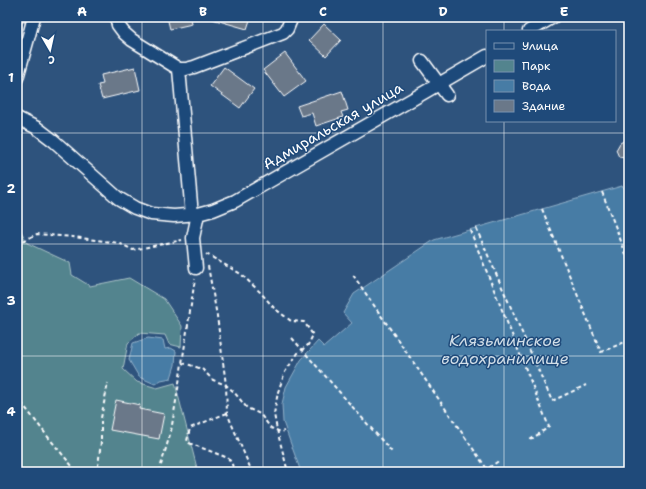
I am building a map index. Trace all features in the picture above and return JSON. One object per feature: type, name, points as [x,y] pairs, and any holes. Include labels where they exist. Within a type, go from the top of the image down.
[{"type":"street","points":[[17,78],[34,17]]},
{"type":"street","points":[[116,17],[118,25],[132,40],[179,68],[186,69],[283,33],[287,29],[292,17]]},
{"type":"street","points":[[531,30],[553,17]]},
{"type":"street","name":"Адмиральская улица","points":[[17,118],[37,128],[54,141],[118,198],[135,208],[151,214],[174,216],[195,214],[213,210],[235,201],[486,57]]},
{"type":"street","points":[[422,61],[446,95]]},
{"type":"street","points":[[179,68],[195,214],[193,238],[196,268]]},
{"type":"path","points":[[602,192],[629,262]]},
{"type":"path","points":[[542,209],[601,352],[625,342]]},
{"type":"path","points":[[476,228],[552,401],[586,385]]},
{"type":"path","points":[[470,230],[549,427],[530,440]]},
{"type":"path","points":[[17,244],[37,234],[119,243],[133,250],[193,238]]},
{"type":"path","points":[[205,248],[217,316],[226,385],[227,413],[252,472]]},
{"type":"path","points":[[206,254],[242,274],[274,308],[291,321],[304,322],[313,335],[308,345],[298,353],[285,372],[278,392],[274,414],[288,472]]},
{"type":"path","points":[[159,472],[171,431],[196,268]]},
{"type":"path","points":[[353,275],[487,469],[500,460]]},
{"type":"path","points":[[292,338],[392,452]]},
{"type":"path","points":[[182,364],[202,369],[213,380],[226,385],[248,408],[260,414],[271,428],[281,432],[284,431]]},
{"type":"path","points":[[93,472],[98,466],[101,442],[101,418],[108,383]]},
{"type":"path","points":[[17,397],[77,472]]},
{"type":"path","points":[[227,413],[190,428],[186,441],[228,458],[235,472]]},
{"type":"green space","points":[[17,220],[27,243],[70,263],[72,275],[90,286],[129,278],[164,299],[182,326],[181,347],[169,344],[165,335],[139,333],[128,343],[123,369],[137,382],[157,388],[175,383],[198,472],[17,472]]},
{"type":"water","name":"Клязьминское водохранилище","points":[[622,186],[629,192],[629,472],[301,472],[283,422],[282,404],[286,387],[301,360],[318,341],[324,347],[352,323],[343,313],[354,294],[434,240]]},
{"type":"water","points":[[148,338],[163,340],[165,349],[171,348],[176,351],[175,365],[171,378],[161,380],[155,384],[139,377],[129,360],[133,343]]},
{"type":"building","points":[[17,17],[31,17],[31,22],[17,22]]},
{"type":"building","points":[[167,17],[191,17],[192,24],[170,29]]},
{"type":"building","points":[[212,17],[251,17],[247,29],[212,19]]},
{"type":"building","points":[[324,24],[341,40],[326,56],[309,40]]},
{"type":"building","points":[[285,53],[306,81],[284,97],[263,70]]},
{"type":"building","points":[[135,67],[140,90],[102,99],[98,85],[103,84],[101,75]]},
{"type":"building","points":[[224,67],[254,89],[240,108],[210,86]]},
{"type":"building","points":[[342,91],[348,110],[341,112],[343,117],[316,126],[312,113],[301,116],[297,106]]},
{"type":"building","points":[[629,138],[629,157],[619,157],[616,150],[620,143]]},
{"type":"building","points":[[116,400],[140,405],[139,409],[164,414],[159,439],[110,430]]},
{"type":"building","points":[[231,468],[232,472],[221,472],[221,471]]}]
